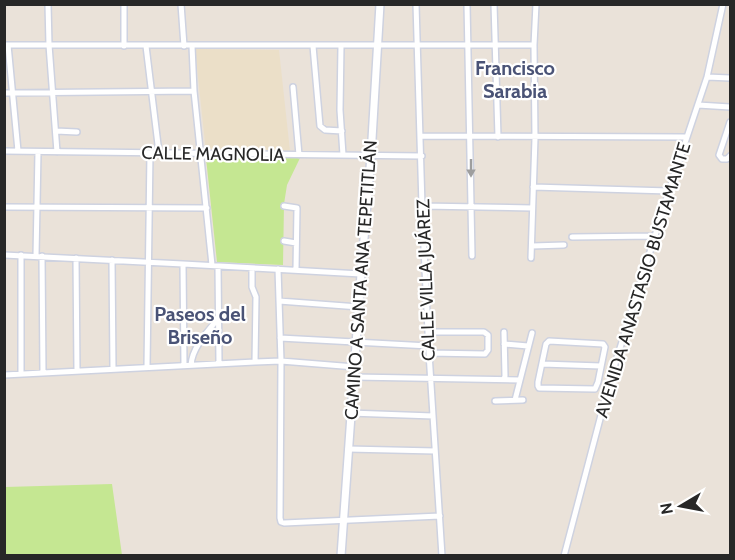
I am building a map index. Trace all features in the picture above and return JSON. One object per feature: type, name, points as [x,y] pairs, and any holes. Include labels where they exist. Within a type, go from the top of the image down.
[{"type":"street","points":[[48,4],[57,152]]},
{"type":"street","points":[[124,4],[124,46]]},
{"type":"street","points":[[181,4],[184,46]]},
{"type":"street","name":"CAMINO A SANTA ANA TEPETITLÁN","points":[[342,555],[350,413],[381,4]]},
{"type":"street","name":"CALLE VILLA JUÁREZ","points":[[416,4],[430,377],[442,555]]},
{"type":"street","points":[[467,4],[472,256]]},
{"type":"street","points":[[494,4],[498,137]]},
{"type":"street","points":[[531,258],[536,4]]},
{"type":"street","name":"AVENIDA ANASTASIO BUSTAMANTE","points":[[564,555],[611,377],[707,77],[723,4]]},
{"type":"street","points":[[18,151],[6,45],[534,45]]},
{"type":"street","points":[[146,46],[159,153]]},
{"type":"street","points":[[192,46],[194,91],[215,266],[219,363]]},
{"type":"street","points":[[313,46],[321,126],[324,130],[342,131]]},
{"type":"street","points":[[341,46],[340,110],[343,155]]},
{"type":"street","points":[[707,77],[730,78]]},
{"type":"street","points":[[293,87],[299,155]]},
{"type":"street","points":[[4,93],[194,91]]},
{"type":"street","points":[[698,105],[730,106]]},
{"type":"street","points":[[730,123],[728,135],[719,155],[722,159],[730,156]]},
{"type":"street","points":[[56,131],[77,132]]},
{"type":"street","points":[[421,136],[687,137]]},
{"type":"street","name":"CALLE MAGNOLIA","points":[[4,151],[422,156]]},
{"type":"street","points":[[38,152],[37,207],[43,373]]},
{"type":"street","points":[[147,367],[150,153]]},
{"type":"street","points":[[533,187],[669,191]]},
{"type":"street","points":[[285,206],[297,208],[296,270]]},
{"type":"street","points":[[422,206],[532,208]]},
{"type":"street","points":[[4,207],[207,208]]},
{"type":"street","points":[[572,237],[655,236]]},
{"type":"street","points":[[284,241],[297,243]]},
{"type":"street","points":[[532,246],[564,245]]},
{"type":"street","points":[[4,255],[361,274]]},
{"type":"street","points":[[21,255],[21,374]]},
{"type":"street","points":[[76,258],[77,371]]},
{"type":"street","points":[[112,260],[113,369]]},
{"type":"street","points":[[183,264],[184,365]]},
{"type":"street","points":[[252,268],[252,286],[256,297],[255,362]]},
{"type":"street","points":[[278,269],[281,361],[280,520],[284,523],[440,516]]},
{"type":"street","points":[[279,301],[359,307]]},
{"type":"street","points":[[191,365],[192,358],[206,332],[218,319]]},
{"type":"street","points":[[428,332],[484,332],[488,335],[488,350],[485,354],[429,353]]},
{"type":"street","points":[[504,332],[504,379]]},
{"type":"street","points":[[514,400],[532,333]]},
{"type":"street","points":[[280,338],[429,346]]},
{"type":"street","points":[[549,341],[603,344],[605,347],[601,366],[597,387],[592,390],[539,388],[537,384],[546,344],[549,341]]},
{"type":"street","points":[[504,344],[528,345]]},
{"type":"street","points":[[4,375],[281,361],[355,367]]},
{"type":"street","points":[[542,364],[601,366]]},
{"type":"street","points":[[600,375],[611,377]]},
{"type":"street","points":[[354,377],[519,380]]},
{"type":"street","points":[[598,382],[609,385]]},
{"type":"street","points":[[495,401],[523,400]]},
{"type":"street","points":[[350,413],[433,416]]},
{"type":"street","points":[[348,449],[435,451]]},
{"type":"shaded area","points":[[195,49],[279,50],[290,151],[206,152]]},
{"type":"green space","points":[[206,158],[300,158],[287,185],[284,204],[283,265],[217,262]]},
{"type":"green space","points":[[112,484],[122,555],[5,555],[5,487]]},
{"type":"district","name":"Francisco Sarabia","points":[[515,80]]},
{"type":"district","name":"Paseos del Briseño","points":[[200,326]]}]
